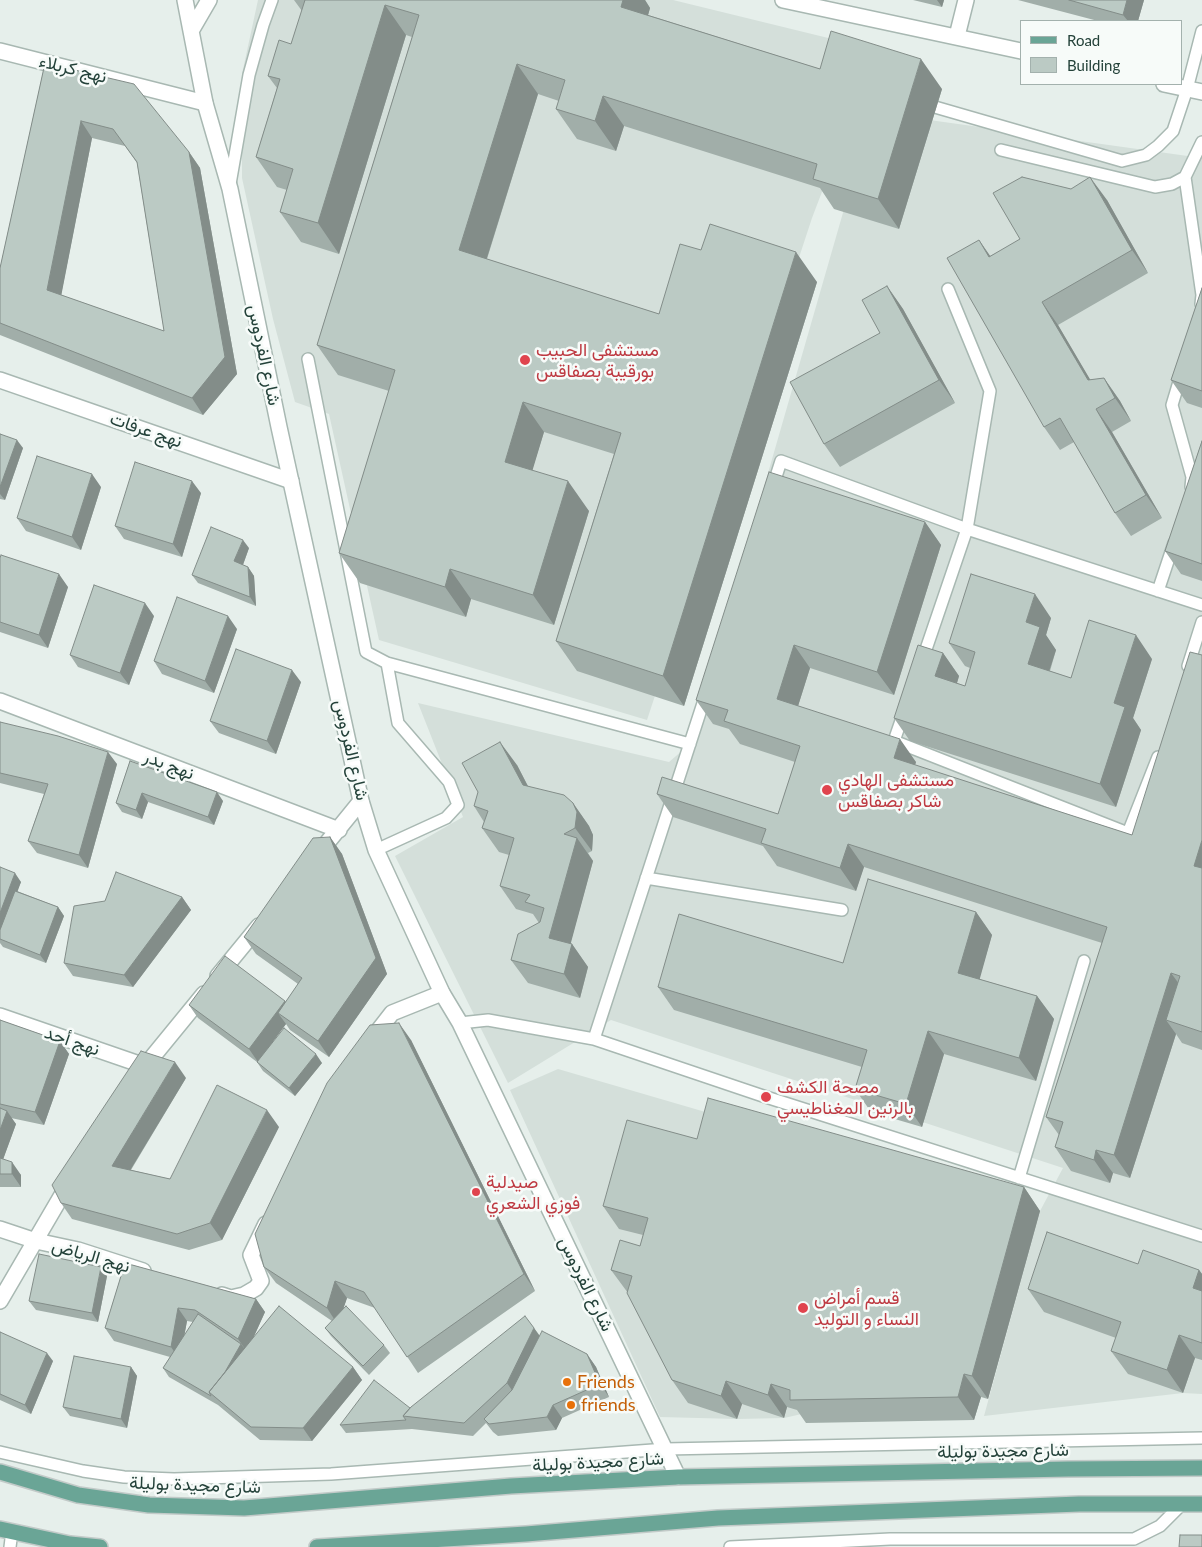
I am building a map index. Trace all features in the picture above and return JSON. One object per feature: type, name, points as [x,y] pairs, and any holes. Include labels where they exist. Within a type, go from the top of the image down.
[{"type":"main road","name":"شارع مجيدة بوليلة","points":[[0,1472],[78,1494],[149,1505],[244,1508],[511,1486],[678,1477],[1202,1468]]},
{"type":"main road","points":[[317,1547],[378,1545],[718,1518],[1079,1504],[1202,1504]]},
{"type":"main road","points":[[6,1530],[70,1544],[100,1547]]},
{"type":"street","name":"شارع الفردوس","points":[[185,0],[205,103],[230,189],[361,801],[376,850],[442,993],[460,1023],[678,1477]]},
{"type":"street","points":[[191,31],[209,0]]},
{"type":"street","points":[[783,0],[1020,51]]},
{"type":"street","points":[[957,36],[966,0]]},
{"type":"street","name":"نهج كربلاء","points":[[0,50],[205,103]]},
{"type":"street","points":[[1168,85],[1195,91]]},
{"type":"street","name":"نهج عرفات","points":[[0,380],[291,480]]},
{"type":"street","name":"نهج بدر","points":[[0,700],[339,830]]},
{"type":"street","points":[[307,868],[361,801]]},
{"type":"street","points":[[134,1081],[270,913]]},
{"type":"street","points":[[362,1051],[392,1013],[442,993]]},
{"type":"street","name":"نهج أحد","points":[[0,1016],[145,1066]]},
{"type":"street","points":[[0,1301],[78,1167]]},
{"type":"street","points":[[208,1291],[231,1298],[244,1295],[256,1288],[261,1281],[251,1255],[272,1208]]},
{"type":"street","name":"نهج الرياض","points":[[0,1229],[36,1241],[78,1250],[156,1276]]},
{"type":"lane","points":[[230,189],[249,76],[272,0]]},
{"type":"lane","points":[[914,100],[1122,161],[1146,155],[1173,131],[1195,91],[1202,31]]},
{"type":"lane","points":[[1200,312],[1202,295],[1185,178],[1202,142]]},
{"type":"lane","points":[[1002,150],[1154,187],[1172,184],[1185,178]]},
{"type":"lane","points":[[916,676],[967,529],[990,391],[948,289]]},
{"type":"lane","points":[[308,359],[366,652],[387,662],[690,744]]},
{"type":"lane","points":[[1184,367],[1172,405],[1192,477],[1191,494],[1188,503]]},
{"type":"lane","points":[[768,499],[781,461],[967,529],[1202,604]]},
{"type":"lane","points":[[1158,590],[1179,529]]},
{"type":"lane","points":[[1184,677],[1202,622]]},
{"type":"lane","points":[[376,850],[446,818],[458,805],[449,782],[398,724],[387,662]]},
{"type":"lane","points":[[594,1039],[708,687]]},
{"type":"lane","points":[[907,704],[894,741],[1128,833],[1161,750]]},
{"type":"lane","points":[[646,878],[842,910]]},
{"type":"lane","points":[[1019,1178],[1084,961]]},
{"type":"lane","points":[[460,1023],[488,1020],[594,1039],[766,1097],[1019,1178],[1201,1233]]},
{"type":"lane","name":"شارع مجيدة بوليلة","points":[[0,1452],[91,1472],[174,1479],[331,1474],[666,1449],[1202,1438]]},
{"type":"lane","points":[[730,1547],[890,1539],[1134,1539],[1160,1526],[1182,1504]]},
{"type":"lane","points":[[6,1530],[10,1547]]},
{"type":"shaded area","name":"مستشفى الحبيب بورقيبة بصفاقس","points":[[258,0],[673,0],[865,47],[841,142],[812,218],[647,720],[379,640],[329,414],[295,402],[273,319],[242,178],[242,74]]},
{"type":"shaded area","name":"مستشفى الهادي شاكر بصفاقس","points":[[872,112],[1202,158],[1202,1394],[1183,1393],[984,1416],[1040,1211],[1063,1168],[611,1020],[508,1083],[395,856],[463,817],[418,703],[669,762],[690,744]]},
{"type":"shaded area","name":"قسم أمراض النساء و التوليد","points":[[558,1069],[1031,1207],[806,1413],[784,1418],[660,1417],[510,1090]]},
{"type":"building","name":"مستشفى الحبيب بورقيبة بصفاقس","points":[[305,0],[623,0],[621,7],[820,69],[831,31],[921,59],[878,199],[813,179],[817,164],[603,96],[595,121],[556,109],[565,80],[517,64],[459,250],[659,314],[680,244],[701,250],[710,224],[796,252],[663,676],[556,641],[621,433],[523,402],[505,462],[568,481],[533,595],[450,569],[445,587],[339,553],[395,370],[317,345],[419,15],[385,5],[318,223],[280,212],[293,169],[256,157],[280,79],[268,76],[279,40],[291,44]]},
{"type":"building","points":[[1069,0],[1127,0],[1123,15]]},
{"type":"building","points":[[45,63],[134,84],[189,152],[225,357],[192,398],[0,323],[0,268]],"holes":[[[81,121],[113,129],[137,162],[164,331],[47,290]]]},
{"type":"building","points":[[1022,177],[1071,189],[1090,177],[1132,250],[1042,302],[1088,380],[1104,378],[1115,398],[1096,409],[1146,495],[1115,513],[1060,418],[1044,427],[947,258],[979,240],[989,257],[1020,239],[993,193]]},
{"type":"building","points":[[887,286],[939,380],[824,444],[790,382],[880,333],[862,300]]},
{"type":"building","points":[[1202,288],[1202,391],[1171,380]]},
{"type":"building","points":[[0,434],[17,440],[0,487]]},
{"type":"building","points":[[1202,441],[1202,564],[1165,551]]},
{"type":"building","points":[[37,456],[92,474],[72,537],[17,518]]},
{"type":"building","points":[[135,462],[192,481],[173,544],[115,526]]},
{"type":"building","points":[[769,472],[925,522],[877,672],[794,645],[777,699],[900,739],[894,758],[1132,835],[1190,652],[1202,655],[1202,840],[1194,866],[1202,868],[1202,1032],[1166,1020],[1180,976],[1171,973],[1114,1155],[1096,1150],[1094,1160],[1055,1147],[1063,1122],[1046,1117],[1107,927],[848,844],[840,868],[761,843],[766,829],[657,794],[662,777],[778,814],[800,746],[724,721],[728,710],[696,700]]},
{"type":"building","points":[[211,527],[243,540],[234,561],[248,567],[250,597],[192,575]]},
{"type":"building","points":[[1,555],[59,574],[39,635],[0,622]]},
{"type":"building","points":[[971,574],[1035,594],[1026,622],[1040,627],[1028,664],[1071,678],[1089,620],[1136,635],[1114,703],[1125,707],[1100,784],[894,718],[918,645],[943,653],[935,676],[965,686],[975,652],[949,643]]},
{"type":"building","points":[[94,585],[145,603],[120,673],[70,655]]},
{"type":"building","points":[[177,597],[228,616],[205,681],[154,661]]},
{"type":"building","points":[[236,649],[292,670],[267,741],[210,721]]},
{"type":"building","points":[[0,722],[58,736],[108,752],[79,855],[28,841],[48,784],[0,773]]},
{"type":"building","points":[[500,742],[523,785],[564,795],[573,803],[577,812],[575,828],[564,834],[577,838],[549,938],[572,944],[564,974],[511,960],[518,934],[540,922],[544,908],[525,902],[530,895],[500,886],[514,838],[482,828],[488,811],[474,806],[478,792],[462,763]]},
{"type":"building","points":[[130,761],[217,792],[208,817],[142,793],[136,810],[116,803]]},
{"type":"building","points":[[330,837],[376,958],[318,1041],[278,1013],[302,978],[244,937],[313,838]]},
{"type":"building","points":[[0,867],[15,873],[0,913]]},
{"type":"building","points":[[116,872],[182,897],[124,975],[64,963],[74,906],[105,901]]},
{"type":"building","points":[[868,879],[976,912],[958,973],[1037,996],[1019,1058],[928,1031],[906,1104],[855,1089],[867,1050],[658,987],[679,914],[843,963]]},
{"type":"building","points":[[15,891],[58,907],[40,955],[0,939],[0,930]]},
{"type":"building","points":[[225,956],[285,1001],[249,1049],[189,1005]]},
{"type":"building","points":[[0,1020],[60,1041],[35,1112],[0,1104]]},
{"type":"building","points":[[399,1023],[524,1274],[407,1357],[364,1292],[335,1281],[327,1308],[264,1267],[255,1234],[327,1083],[370,1025]]},
{"type":"building","points":[[284,1028],[316,1054],[289,1088],[257,1062]]},
{"type":"building","points":[[141,1051],[175,1062],[112,1166],[170,1179],[217,1085],[267,1110],[210,1223],[177,1234],[61,1203],[52,1185]]},
{"type":"building","name":"قسم أمراض النساء و التوليد","points":[[708,1098],[1024,1187],[972,1376],[964,1374],[958,1397],[790,1400],[790,1390],[771,1384],[768,1395],[726,1381],[721,1396],[672,1380],[627,1293],[632,1276],[611,1270],[620,1240],[640,1246],[648,1218],[603,1206],[627,1120],[697,1139]]},
{"type":"building","points":[[0,1108],[7,1111],[0,1130]]},
{"type":"building","points":[[0,1158],[12,1162],[12,1174],[0,1174]]},
{"type":"building","points":[[1047,1232],[1138,1264],[1143,1250],[1199,1270],[1193,1288],[1202,1291],[1202,1343],[1179,1335],[1167,1370],[1111,1351],[1121,1322],[1028,1289]]},
{"type":"building","points":[[39,1254],[101,1267],[92,1313],[29,1301]]},
{"type":"building","points":[[125,1263],[256,1299],[238,1339],[195,1310],[178,1308],[171,1347],[105,1328]]},
{"type":"building","points":[[279,1306],[353,1367],[303,1428],[251,1427],[209,1392]]},
{"type":"building","points":[[346,1306],[384,1345],[363,1366],[325,1328]]},
{"type":"building","points":[[198,1314],[241,1344],[225,1372],[209,1392],[211,1396],[163,1368]]},
{"type":"building","points":[[525,1316],[534,1328],[507,1383],[464,1423],[403,1416],[411,1407]]},
{"type":"building","name":"Friends","points":[[542,1331],[587,1354],[600,1384],[553,1405],[547,1417],[489,1424],[484,1419],[512,1390]]},
{"type":"building","points":[[0,1332],[47,1353],[25,1405],[0,1394]]},
{"type":"building","points":[[74,1356],[131,1367],[121,1419],[63,1407]]},
{"type":"building","points":[[374,1380],[410,1408],[403,1416],[406,1420],[340,1425]]},
{"type":"building","points":[[1180,1535],[1202,1535],[1202,1547],[1179,1547]]},
{"type":"place","name":"مستشفى الحبيب بورقيبة بصفاقس","points":[[525,360]]},
{"type":"place","name":"مستشفى الهادي شاكر بصفاقس","points":[[827,790]]},
{"type":"place","name":"مصحة الكشف بالرنين المغناطيسي","points":[[766,1097]]},
{"type":"place","name":"صيدلية فوزي الشعري","points":[[476,1192]]},
{"type":"place","name":"قسم أمراض النساء و التوليد","points":[[803,1308]]},
{"type":"place","name":"Friends","points":[[567,1382]]},
{"type":"place","name":"friends","points":[[571,1405]]}]
